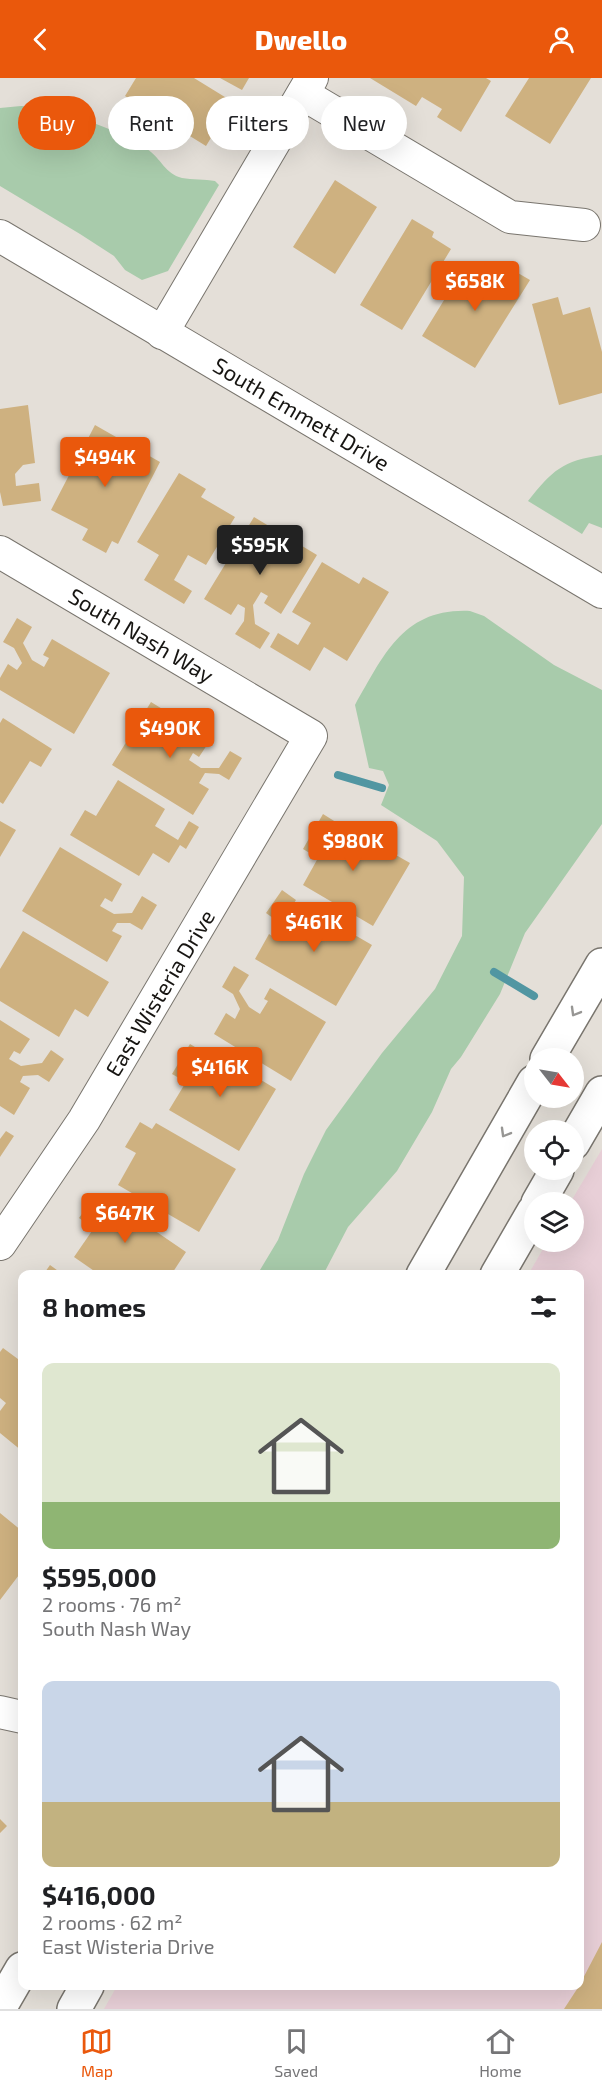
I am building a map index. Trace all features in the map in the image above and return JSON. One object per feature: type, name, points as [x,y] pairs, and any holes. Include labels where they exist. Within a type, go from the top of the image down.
[{"type":"main road","points":[[554,1048],[602,965]]},
{"type":"main road","points":[[584,1124],[602,1093]]},
{"type":"main road","points":[[426,1270],[524,1099]]},
{"type":"main road","points":[[500,1270],[524,1228]]},
{"type":"main road","points":[[0,2007],[18,1976]]},
{"type":"main road","points":[[74,2009],[85,1990]]},
{"type":"street","points":[[162,333],[308,86],[510,217],[585,225]]},
{"type":"street","name":"South Emmett Drive","points":[[0,236],[602,592]]},
{"type":"street","name":"South Nash Way","points":[[0,552],[311,736]]},
{"type":"street","name":"East Wisteria Drive","points":[[0,1244],[84,1120],[311,736]]},
{"type":"street","points":[[0,1712],[18,1716]]},
{"type":"shaded area","points":[[602,1149],[602,2009],[104,2009],[115,1990],[584,1990],[584,1270],[531,1270],[541,1252],[584,1252],[584,1192],[577,1192]]},
{"type":"green space","points":[[18,106],[18,150],[96,150],[96,124],[108,129],[108,150],[148,150],[176,176],[215,181],[219,185],[168,271],[142,280],[125,270],[114,256],[0,186],[0,108]]},
{"type":"green space","points":[[602,455],[602,528],[589,523],[582,534],[528,501],[559,469],[577,460]]},
{"type":"green space","points":[[470,611],[484,616],[554,665],[602,690],[602,824],[525,933],[500,994],[461,1057],[451,1069],[432,1112],[397,1171],[348,1227],[326,1270],[260,1270],[278,1240],[304,1174],[326,1130],[382,1053],[435,989],[462,936],[464,877],[437,841],[381,805],[389,785],[383,771],[369,768],[355,705],[386,652],[398,638],[412,626],[428,617],[447,612]]},
{"type":"building","points":[[136,78],[194,78],[223,96],[206,96],[206,146],[194,139],[194,96],[125,96]]},
{"type":"building","points":[[220,78],[249,78],[242,90]]},
{"type":"building","points":[[370,78],[486,78],[491,81],[461,132],[437,117],[442,109],[422,97],[416,106],[407,101],[407,96],[400,96]]},
{"type":"building","points":[[529,78],[591,78],[550,144],[505,116]]},
{"type":"building","points":[[335,180],[377,207],[335,274],[293,247]]},
{"type":"building","points":[[412,219],[434,232],[432,237],[451,249],[402,330],[360,305]]},
{"type":"building","points":[[468,261],[496,278],[504,265],[530,280],[475,368],[422,336]]},
{"type":"building","points":[[558,297],[563,315],[590,307],[602,352],[602,393],[559,405],[532,304]]},
{"type":"building","points":[[28,405],[35,463],[23,465],[15,474],[16,486],[39,483],[41,501],[3,506],[0,492],[0,409]]},
{"type":"building","points":[[95,425],[160,462],[118,544],[112,541],[106,553],[82,540],[88,529],[51,510]]},
{"type":"building","points":[[179,473],[206,489],[201,497],[235,517],[206,565],[188,555],[174,580],[192,591],[184,604],[144,580],[159,555],[137,542]]},
{"type":"building","points":[[254,517],[317,555],[281,614],[264,603],[268,596],[261,592],[253,605],[255,624],[270,633],[260,649],[235,634],[244,621],[245,608],[238,604],[231,615],[204,599]]},
{"type":"building","points":[[322,562],[359,584],[363,577],[389,592],[347,661],[324,647],[310,671],[270,647],[278,633],[298,645],[311,623],[292,612]]},
{"type":"building","points":[[17,618],[32,627],[23,643],[32,660],[44,667],[49,658],[43,655],[52,639],[110,673],[74,734],[0,690],[0,678],[8,664],[17,670],[22,663],[14,648],[3,642]]},
{"type":"building","points":[[151,702],[211,739],[199,757],[193,753],[189,760],[201,768],[219,768],[230,751],[242,758],[229,780],[219,774],[205,773],[199,783],[209,789],[193,815],[112,765]]},
{"type":"building","points":[[3,718],[52,749],[41,767],[30,761],[3,804],[0,802],[0,723]]},
{"type":"building","points":[[118,780],[165,809],[155,826],[178,840],[189,821],[199,827],[186,849],[180,845],[169,863],[153,853],[139,876],[70,835],[85,810],[96,816]]},
{"type":"building","points":[[323,814],[339,824],[330,840],[348,850],[357,833],[410,863],[373,926],[303,885],[318,858],[303,849]]},
{"type":"building","points":[[0,821],[16,830],[0,857]]},
{"type":"building","points":[[60,847],[122,884],[112,902],[105,898],[100,906],[114,914],[132,913],[142,896],[157,905],[142,930],[130,923],[117,923],[112,931],[122,936],[107,962],[22,911]]},
{"type":"building","points":[[282,890],[296,900],[285,917],[295,933],[306,939],[313,928],[307,925],[315,912],[372,945],[336,1006],[255,959],[269,934],[280,941],[284,933],[277,921],[266,913]]},
{"type":"building","points":[[23,931],[109,982],[88,1017],[75,1009],[59,1037],[0,1001],[0,969]]},
{"type":"building","points":[[234,966],[249,975],[239,991],[249,1007],[260,1014],[268,1001],[264,999],[270,988],[326,1022],[291,1081],[214,1034],[226,1013],[235,1019],[240,1009],[233,994],[222,987]]},
{"type":"building","points":[[0,1020],[30,1039],[20,1054],[14,1051],[9,1059],[21,1066],[42,1063],[51,1050],[64,1059],[49,1082],[38,1075],[23,1076],[20,1082],[30,1088],[14,1115],[0,1106]]},
{"type":"building","points":[[190,1044],[205,1053],[197,1068],[211,1077],[223,1057],[276,1089],[239,1151],[169,1110],[186,1082],[172,1074]]},
{"type":"building","points":[[140,1122],[152,1129],[156,1123],[236,1169],[199,1232],[118,1185],[136,1153],[125,1147]]},
{"type":"building","points":[[6,1131],[14,1136],[0,1157],[0,1139]]},
{"type":"building","points":[[94,1197],[107,1205],[110,1200],[186,1252],[174,1270],[93,1270],[74,1257],[94,1228],[79,1218]]},
{"type":"building","points":[[50,1265],[57,1270],[46,1270]]},
{"type":"building","points":[[3,1348],[18,1359],[18,1448],[0,1433],[0,1411],[6,1403],[0,1398],[0,1352]]},
{"type":"building","points":[[0,1513],[18,1528],[18,1576],[0,1600]]},
{"type":"building","points":[[0,1819],[7,1826],[0,1833]]},
{"type":"building","points":[[602,1942],[602,2009],[564,2009],[576,1990],[584,1990],[584,1976]]},
{"type":"waterway","points":[[338,775],[382,788]]},
{"type":"waterway","points":[[494,972],[534,996]]}]
